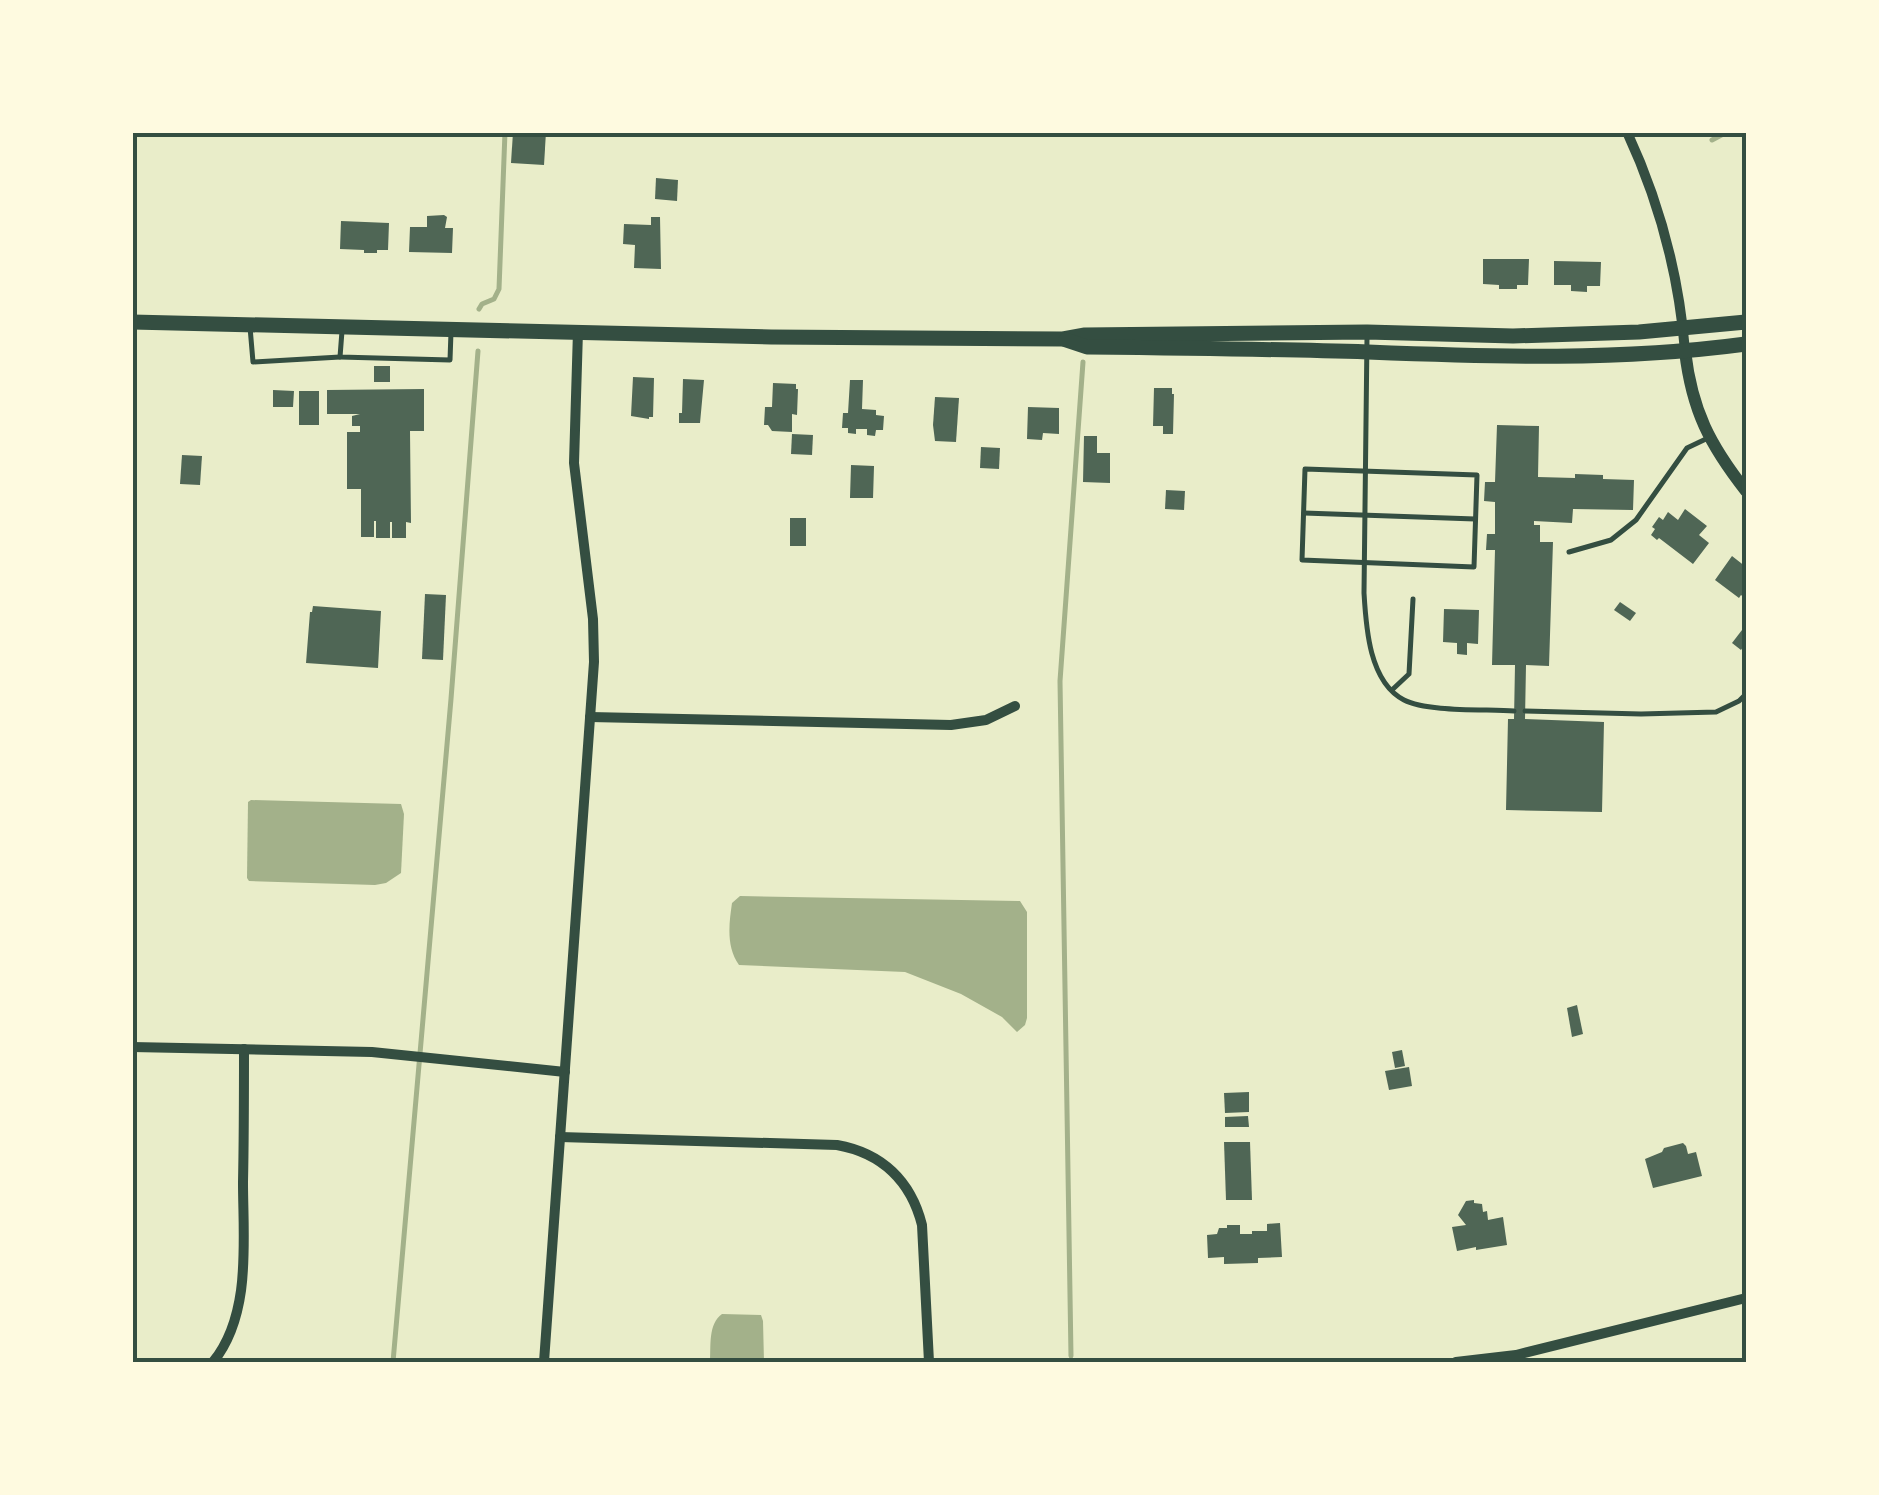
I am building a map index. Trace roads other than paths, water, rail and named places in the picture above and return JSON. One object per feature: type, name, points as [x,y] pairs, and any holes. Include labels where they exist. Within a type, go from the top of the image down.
[{"type":"main road","points":[[132,322],[771,337],[1062,339],[1085,334],[1367,332],[1513,336],[1638,332],[1746,322]]},
{"type":"main road","points":[[1062,339],[1087,348],[1492,358],[1686,352],[1746,344]]},
{"type":"street","points":[[1627,132],[1668,246],[1689,380],[1708,438],[1746,491]]},
{"type":"street","points":[[544,1362],[594,662],[593,619],[574,464],[578,331]]},
{"type":"street","points":[[590,717],[951,725],[975,723],[1016,706]]},
{"type":"street","points":[[132,1046],[407,1054],[565,1072]]},
{"type":"street","points":[[213,1362],[232,1329],[240,1296],[244,1049]]},
{"type":"street","points":[[560,1136],[837,1145],[882,1162],[893,1170],[918,1206],[925,1244],[928,1362]]},
{"type":"street","points":[[1456,1362],[1516,1355],[1746,1298]]},
{"type":"lane","points":[[250,325],[253,362],[340,357],[450,360],[451,329]]},
{"type":"lane","points":[[340,357],[342,327]]},
{"type":"lane","points":[[1367,332],[1364,563],[1365,612],[1372,654],[1384,681],[1402,700],[1426,706],[1514,711]]},
{"type":"lane","points":[[1569,552],[1611,540],[1636,520],[1687,448],[1708,438]]},
{"type":"lane","points":[[1306,468],[1477,475],[1474,567],[1302,560],[1304,513],[1306,468]]},
{"type":"lane","points":[[1304,513],[1475,519]]},
{"type":"lane","points":[[1392,690],[1409,674],[1413,599]]},
{"type":"lane","points":[[1525,711],[1716,712],[1746,694]]},
{"type":"waterway","points":[[479,309],[494,299],[499,289],[505,132]]},
{"type":"waterway","points":[[1712,140],[1727,132]]},
{"type":"waterway","points":[[393,1362],[478,351]]},
{"type":"waterway","points":[[1071,1356],[1060,681],[1083,362]]}]
